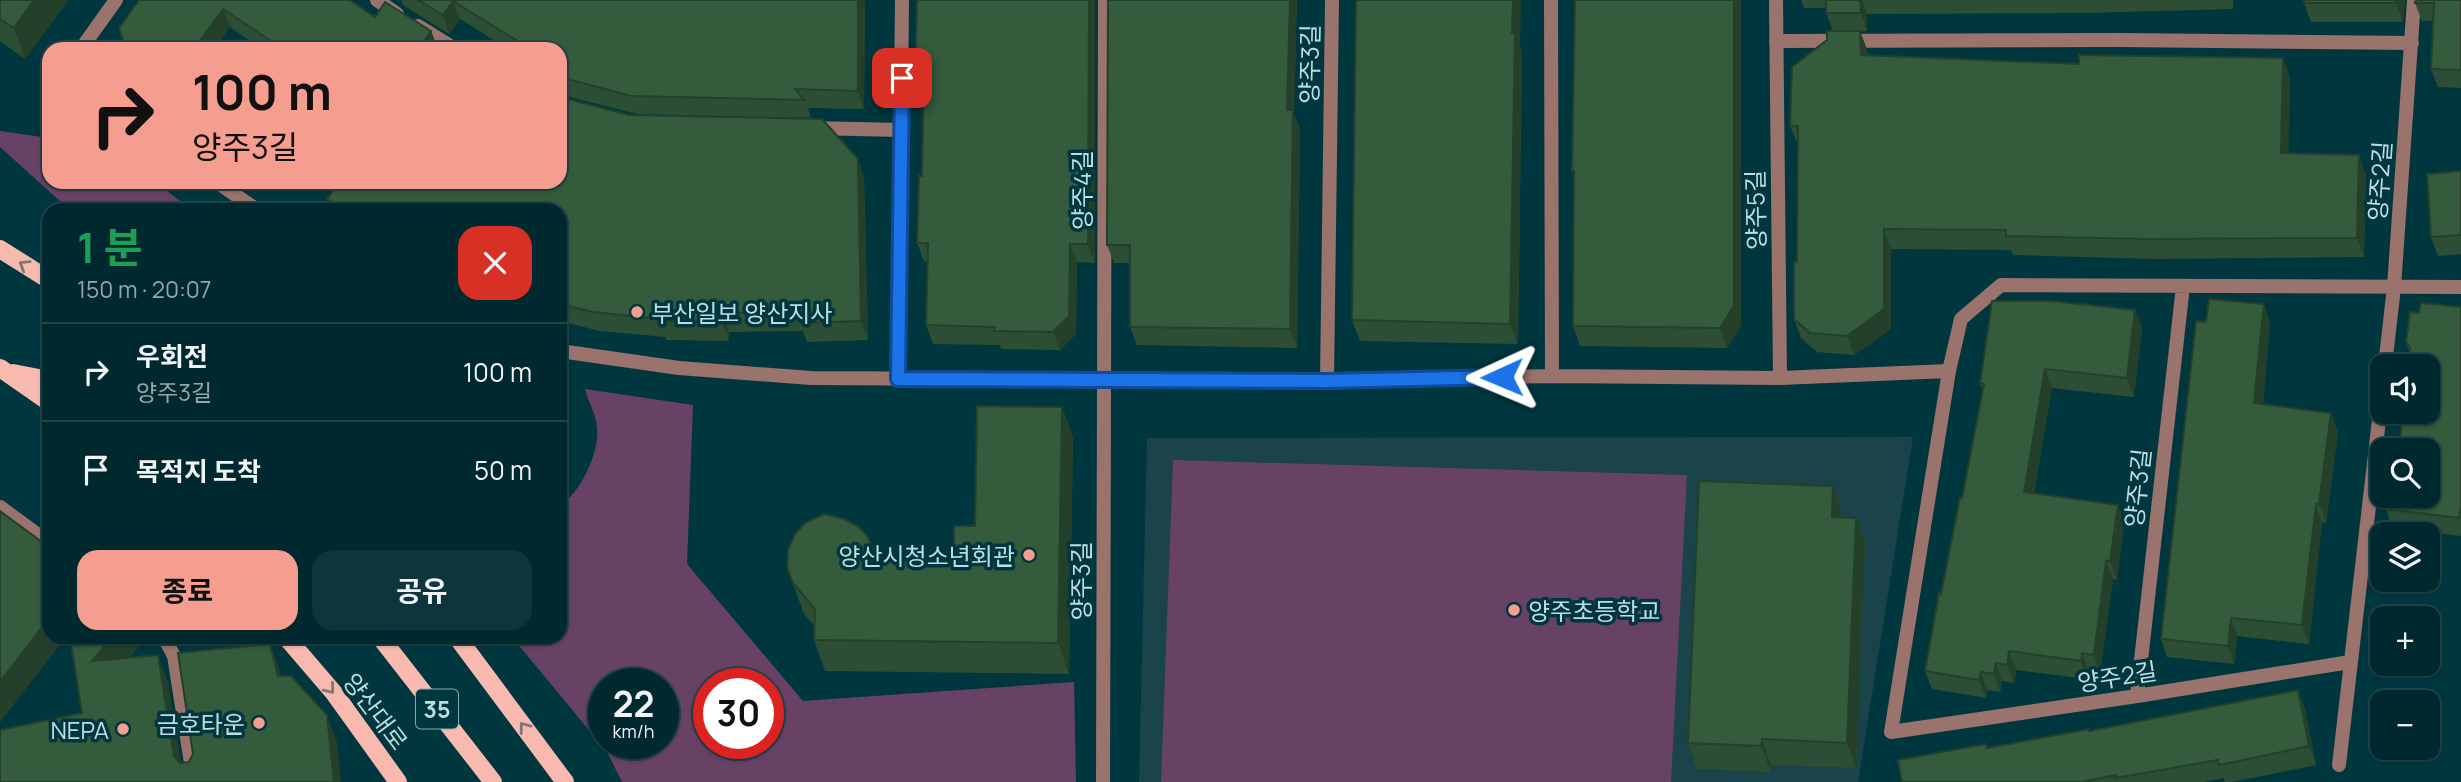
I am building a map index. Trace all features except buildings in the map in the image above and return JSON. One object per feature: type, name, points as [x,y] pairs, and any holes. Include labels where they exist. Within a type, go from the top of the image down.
[{"type":"main road","points":[[0,249],[42,276]]},
{"type":"main road","points":[[2,369],[42,378]]},
{"type":"main road","points":[[2,369],[42,397]]},
{"type":"main road","name":"양산대로","points":[[292,644],[334,693],[398,782]]},
{"type":"main road","name":"양산대로","points":[[385,644],[493,782]]},
{"type":"main road","points":[[462,644],[565,782]]},
{"type":"street","points":[[86,42],[116,0]]},
{"type":"street","points":[[377,0],[444,42]]},
{"type":"street","points":[[898,379],[902,0]]},
{"type":"street","name":"양주4길","points":[[1103,380],[1105,0]]},
{"type":"street","name":"양주3길","points":[[1327,381],[1332,0]]},
{"type":"street","points":[[1551,0],[1552,376]]},
{"type":"street","name":"양주5길","points":[[1776,0],[1780,378]]},
{"type":"street","name":"양주2길","points":[[2386,354],[2394,288],[2414,0]]},
{"type":"street","points":[[1776,41],[2412,43]]},
{"type":"street","points":[[789,127],[901,130]]},
{"type":"street","points":[[227,189],[247,203]]},
{"type":"street","points":[[567,352],[679,368],[811,378],[1327,381],[1552,376],[1780,378],[1949,371],[1961,319],[2001,285],[2461,287]]},
{"type":"street","name":"양주3길","points":[[2137,696],[2183,286]]},
{"type":"street","name":"양주2길","points":[[1949,371],[1891,732],[2350,662]]},
{"type":"street","name":"양주3길","points":[[1103,380],[1103,782]]},
{"type":"street","points":[[2339,765],[2378,424]]},
{"type":"street","points":[[0,507],[42,538]]},
{"type":"street","points":[[168,644],[174,656],[194,782]]},
{"type":"shaded area","points":[[0,131],[42,137],[42,185],[0,147]]},
{"type":"shaded area","points":[[47,189],[164,189],[183,203],[62,203]]},
{"type":"shaded area","points":[[585,389],[693,405],[687,564],[775,668],[693,668],[693,759],[784,759],[784,679],[803,701],[1074,682],[1076,782],[622,782],[610,759],[679,759],[679,668],[588,668],[588,729],[518,644],[567,644],[567,501],[588,471],[595,448],[597,427]]},
{"type":"shaded area","name":"양주초등학교","points":[[1913,437],[1858,782],[1139,782],[1147,438]]},
{"type":"shaded area","name":"양주초등학교","points":[[1173,460],[1687,475],[1671,782],[1161,782]]},
{"type":"place","name":"부산일보 양산지사","points":[[637,312]]},
{"type":"place","name":"양산시청소년회관","points":[[1029,555]]},
{"type":"place","name":"양주초등학교","points":[[1514,610]]},
{"type":"place","name":"금호타운","points":[[259,723]]},
{"type":"place","name":"NEPA","points":[[123,729]]},
{"type":"route","points":[[902,78],[898,379],[1327,381],[1502,377]]}]
